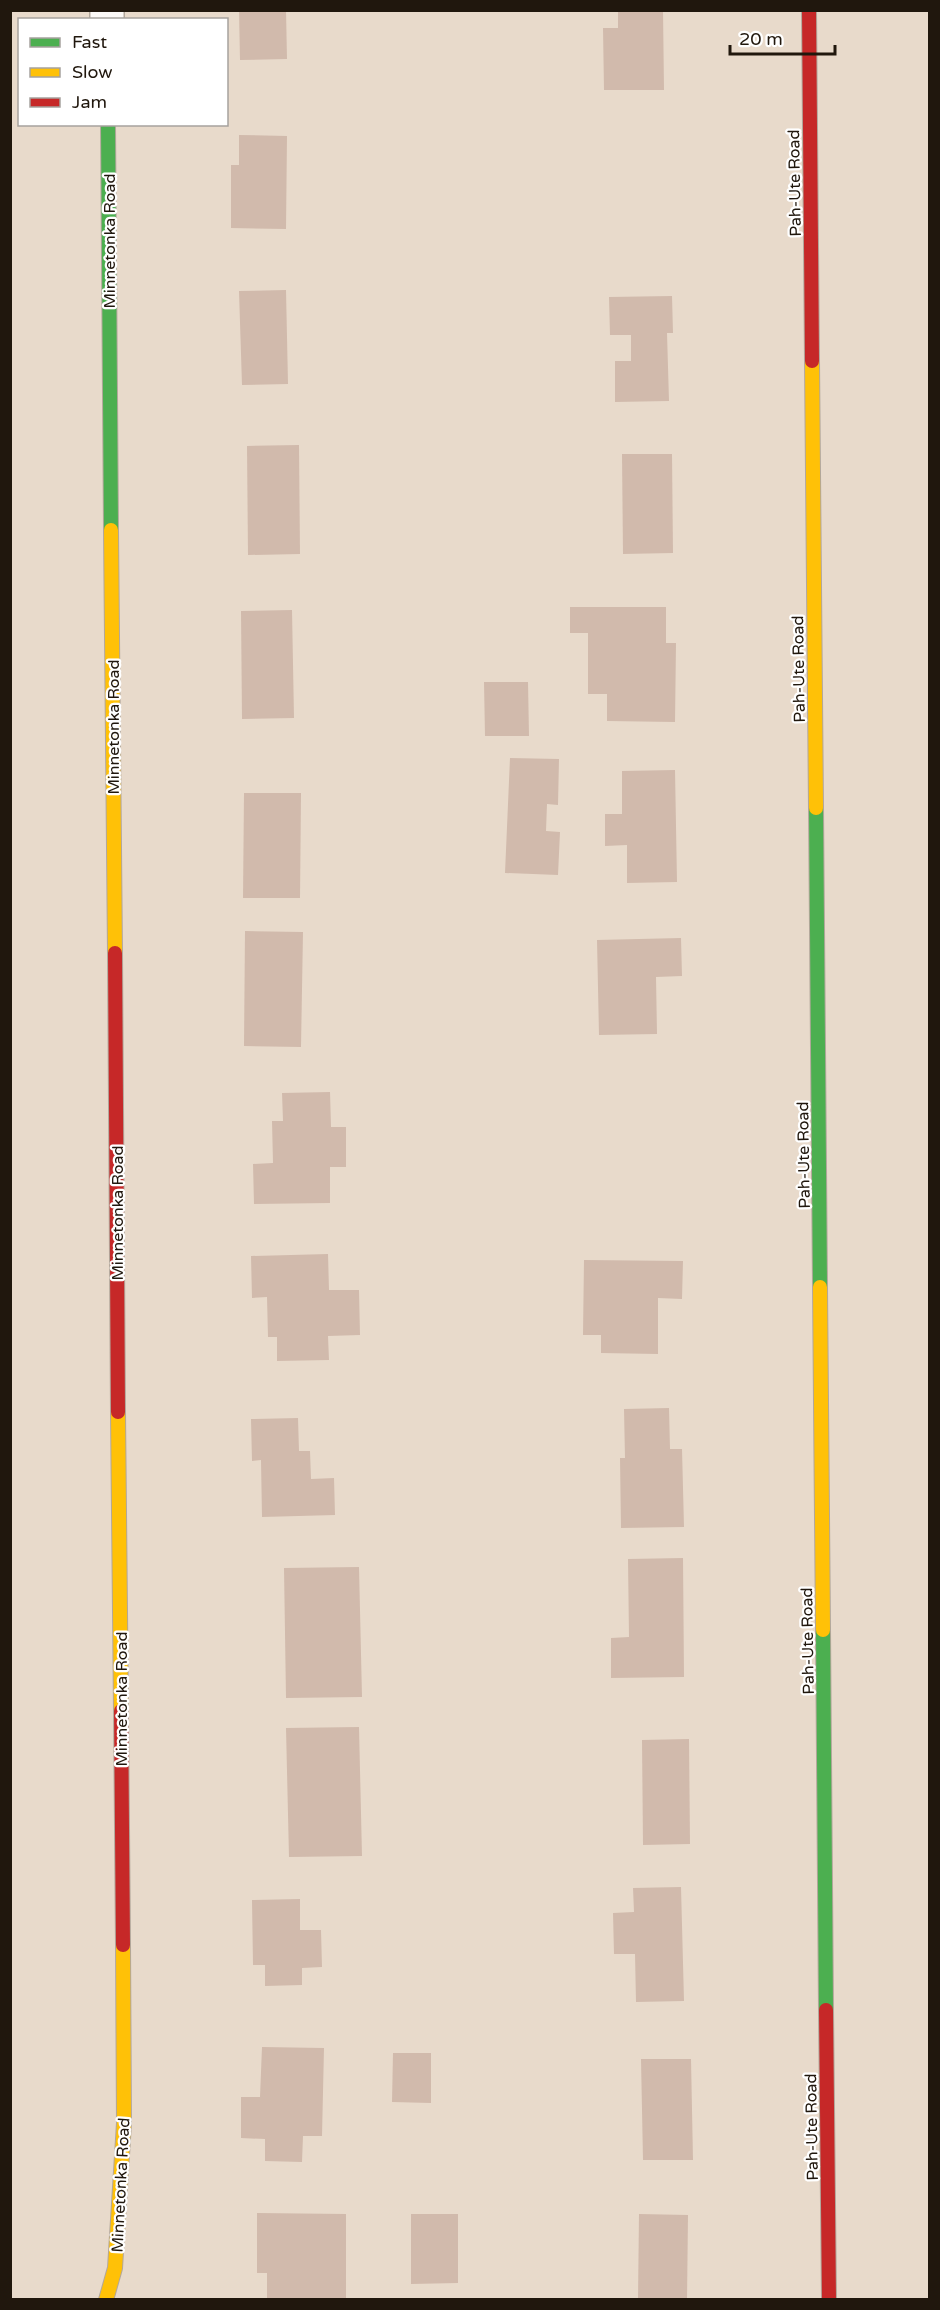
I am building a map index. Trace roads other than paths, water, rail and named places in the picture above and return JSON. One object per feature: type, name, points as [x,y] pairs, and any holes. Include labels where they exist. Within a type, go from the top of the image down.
[{"type":"street","name":"Pah-Ute Road","points":[[809,10],[829,2300]]},
{"type":"street","name":"Minnetonka Road","points":[[106,2300],[115,2268],[124,2123],[108,126]]}]
